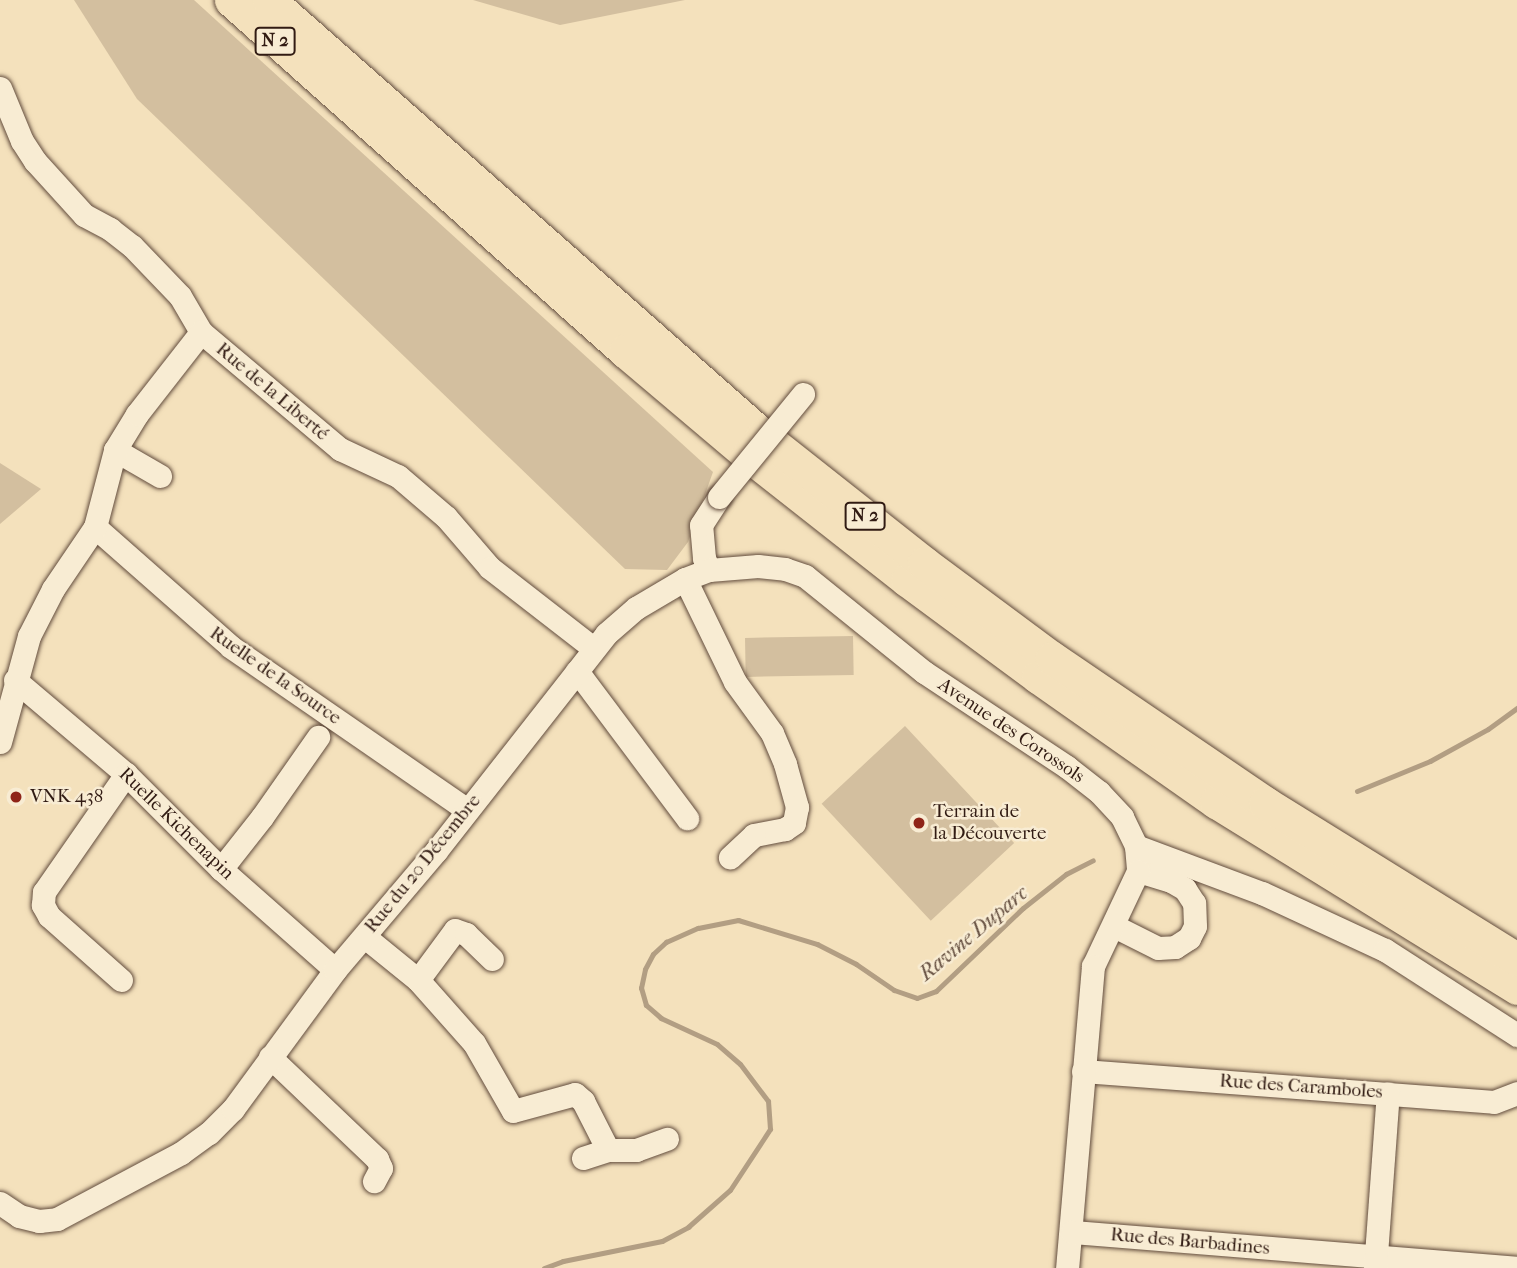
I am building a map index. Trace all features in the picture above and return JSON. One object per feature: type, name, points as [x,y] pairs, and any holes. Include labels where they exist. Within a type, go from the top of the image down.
[{"type":"highway","name":"N 2","points":[[231,0],[605,333],[748,455],[1038,677],[1216,802],[1517,988]]},
{"type":"highway","name":"N 2","points":[[269,0],[762,435],[924,562],[1052,657],[1265,803],[1517,959]]},
{"type":"highway","points":[[924,562],[978,591],[1299,806],[1451,902],[1517,939]]},
{"type":"highway","points":[[1329,874],[1423,949],[1517,1012]]},
{"type":"street","name":"Rue de la Liberté","points":[[0,88],[22,141],[35,161],[84,215],[110,229],[132,246],[180,296],[201,332],[340,449],[398,476],[446,517],[490,568],[593,648]]},
{"type":"street","points":[[0,742],[21,658],[40,611],[96,527],[116,450],[137,414],[201,332]]},
{"type":"street","points":[[709,570],[704,558],[701,525],[719,497],[803,394]]},
{"type":"street","points":[[116,450],[160,476]]},
{"type":"street","name":"Ruelle de la Source","points":[[96,527],[231,647],[467,810]]},
{"type":"street","name":"Avenue des Corossols","points":[[709,570],[758,566],[785,569],[805,576],[924,672],[1067,766],[1099,792],[1122,817],[1136,846],[1139,871]]},
{"type":"street","name":"Rue du 20 Décembre","points":[[0,1203],[19,1216],[38,1221],[57,1219],[181,1153],[209,1133],[233,1109],[335,970],[365,937],[467,810],[593,648],[636,608],[685,579],[709,570]]},
{"type":"street","points":[[685,579],[735,682],[772,733],[785,764],[796,807],[794,823],[785,829],[754,835],[730,856]]},
{"type":"street","points":[[577,671],[687,818]]},
{"type":"street","name":"Ruelle Kichenapin","points":[[16,680],[126,774],[221,869],[335,970]]},
{"type":"street","points":[[221,869],[318,737]]},
{"type":"street","points":[[121,980],[49,916],[43,905],[44,892],[126,774]]},
{"type":"street","points":[[1136,846],[1262,893],[1385,950],[1517,1035]]},
{"type":"street","points":[[1067,1268],[1093,966],[1139,871],[1171,881],[1185,889],[1194,903],[1195,926],[1189,938],[1175,947],[1158,948],[1114,926]]},
{"type":"street","points":[[418,980],[455,930],[466,934],[492,959]]},
{"type":"street","points":[[365,937],[418,980],[474,1043],[513,1111],[575,1094],[583,1101],[608,1150]]},
{"type":"street","points":[[270,1057],[377,1158],[381,1168],[374,1181]]},
{"type":"street","name":"Rue des Caramboles","points":[[1083,1071],[1494,1102],[1517,1093]]},
{"type":"street","points":[[1375,1263],[1388,1093]]},
{"type":"street","points":[[583,1158],[608,1150],[636,1150],[667,1139]]},
{"type":"street","name":"Rue des Barbadines","points":[[1072,1232],[1375,1263],[1517,1268]]},
{"type":"shaded area","points":[[74,0],[194,0],[713,472],[688,542],[667,570],[625,569],[137,99]]},
{"type":"shaded area","points":[[473,0],[685,0],[560,25]]},
{"type":"shaded area","points":[[0,463],[41,489],[0,524]]},
{"type":"shaded area","points":[[853,636],[854,675],[746,677],[745,638]]},
{"type":"shaded area","name":"Terrain de la Découverte","points":[[905,726],[1014,843],[931,921],[822,804]]},
{"type":"waterway","name":"Ravine Duparc","points":[[1357,791],[1430,761],[1488,729],[1517,708]]},
{"type":"waterway","name":"Ravine Duparc","points":[[544,1268],[563,1261],[662,1241],[688,1227],[730,1190],[770,1129],[768,1101],[740,1064],[717,1044],[661,1018],[646,1005],[641,988],[645,969],[653,954],[666,942],[698,928],[738,920],[817,944],[856,964],[894,990],[917,998],[936,991],[1023,908],[1066,874],[1093,860]]},
{"type":"place","name":"VNK 438","points":[[16,797]]},
{"type":"place","name":"Terrain de la Découverte","points":[[919,823]]}]
